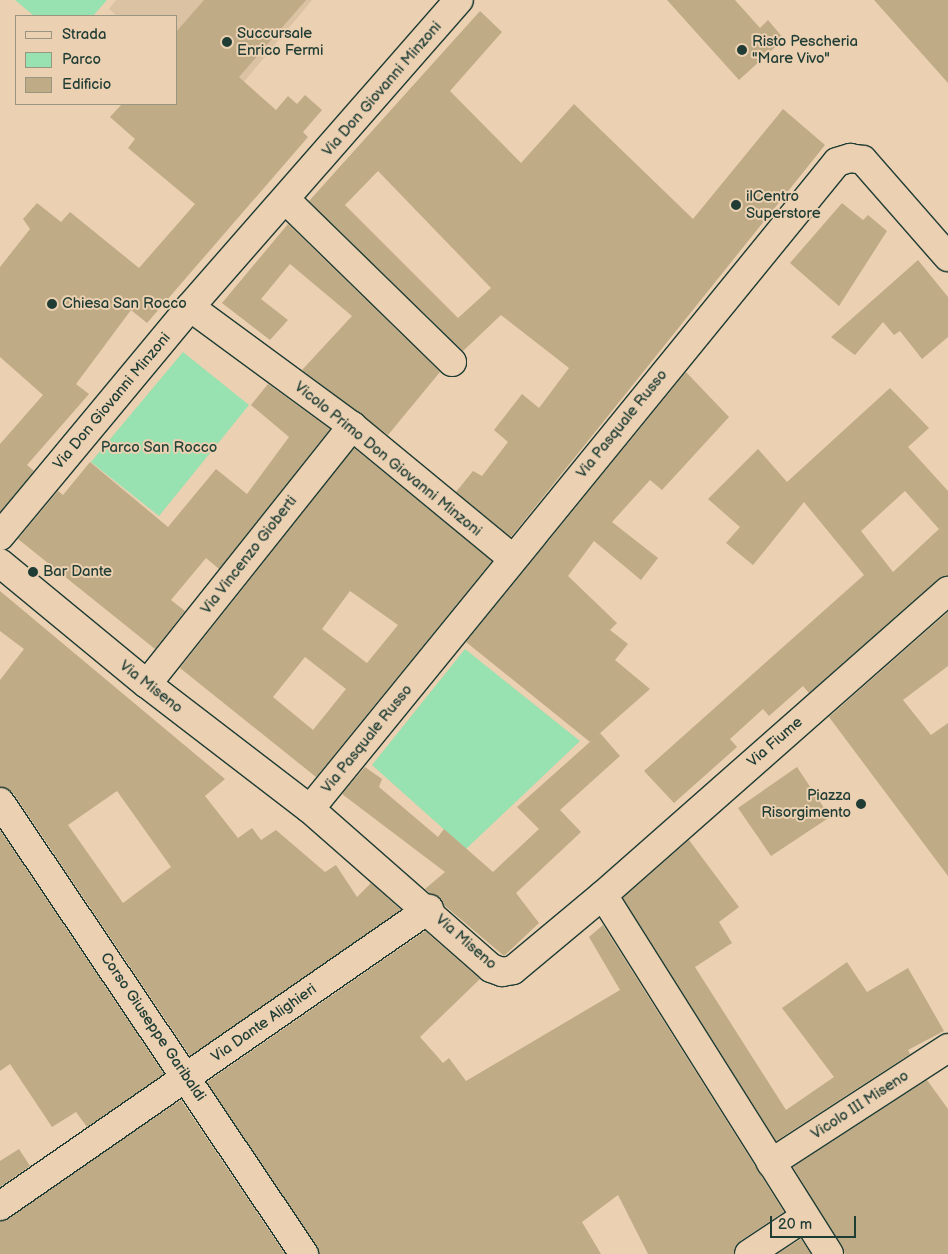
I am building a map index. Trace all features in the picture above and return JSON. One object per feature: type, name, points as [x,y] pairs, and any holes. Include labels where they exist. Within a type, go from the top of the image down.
[{"type":"street","name":"Via Don Giovanni Minzoni","points":[[0,536],[190,308],[459,0]]},
{"type":"street","name":"Via Pasquale Russo","points":[[310,809],[512,558],[837,162],[850,158],[863,160],[948,257]]},
{"type":"street","points":[[286,200],[452,362]]},
{"type":"street","name":"Vicolo Primo Don Giovanni Minzoni","points":[[190,308],[352,426],[512,558]]},
{"type":"street","name":"Via Vincenzo Gioberti","points":[[147,684],[352,426]]},
{"type":"street","name":"Via Miseno","points":[[0,563],[147,684],[310,809],[429,909],[491,968],[502,972],[513,970],[603,895]]},
{"type":"street","name":"Via Fiume","points":[[603,895],[948,591]]},
{"type":"street","name":"Corso Giuseppe Garibaldi","points":[[0,802],[187,1076],[304,1254]]},
{"type":"street","points":[[603,895],[829,1254]]},
{"type":"street","name":"Via Dante Alighieri","points":[[0,1206],[429,909]]},
{"type":"street","name":"Vicolo III Miseno","points":[[771,1163],[948,1048]]},
{"type":"street","points":[[749,1254],[805,1217]]},
{"type":"shaded area","name":"Succursale Enrico Fermi","points":[[116,0],[312,0],[223,107],[178,69],[178,15],[116,15],[109,9]]},
{"type":"green space","points":[[15,0],[107,0],[94,15],[33,15]]},
{"type":"green space","name":"Parco San Rocco","points":[[183,352],[249,405],[159,516],[91,462]]},
{"type":"green space","points":[[465,649],[580,741],[466,849],[372,765]]},
{"type":"building","points":[[204,0],[306,0],[239,77],[276,110],[288,96],[297,104],[305,95],[322,110],[303,132],[308,137],[147,323],[131,310],[76,384],[89,394],[27,465],[34,471],[0,512],[0,444],[43,395],[0,357],[0,267],[30,229],[23,219],[37,203],[61,222],[70,212],[139,268],[195,204],[128,148],[135,139],[110,117],[121,105],[178,105],[178,30]]},
{"type":"building","name":"Risto Pescheria \"Mare Vivo\"","points":[[667,0],[735,0],[760,28],[768,20],[784,39],[739,80]]},
{"type":"building","points":[[874,0],[948,0],[948,83]]},
{"type":"building","points":[[480,11],[502,32],[450,91],[521,163],[574,104],[693,219],[783,109],[825,145],[511,537],[456,492],[473,471],[482,476],[508,442],[494,430],[522,394],[539,408],[569,368],[501,315],[463,351],[309,201]],"holes":[[[378,171],[491,288],[458,318],[345,205]]]},
{"type":"building","points":[[842,203],[863,220],[868,215],[887,231],[839,306],[790,263]]},
{"type":"building","points":[[288,224],[440,372],[388,435],[302,370],[352,316],[290,264],[261,299],[288,320],[270,340],[222,303]]},
{"type":"building","points":[[918,260],[948,297],[948,337],[922,359],[900,331],[894,335],[883,322],[855,355],[831,337]]},
{"type":"building","points":[[686,372],[729,417],[662,490],[650,480],[612,522],[658,558],[641,580],[594,541],[568,576],[617,623],[610,630],[628,644],[615,660],[650,689],[590,742],[466,642]]},
{"type":"building","points":[[268,384],[330,429],[219,569],[206,558],[171,600],[185,611],[155,649],[18,539],[58,491],[63,495],[90,462],[168,527],[216,469],[247,494],[289,437],[251,405]]},
{"type":"building","points":[[890,388],[929,428],[908,447],[948,491],[948,576],[938,579],[809,693],[803,686],[769,716],[763,709],[730,739],[737,747],[674,803],[644,771],[864,575],[804,502],[753,565],[726,543],[740,527],[708,499],[758,449],[787,482]],"holes":[[[905,491],[939,529],[893,572],[861,531]]]},
{"type":"building","points":[[354,448],[492,561],[316,777],[180,668]],"holes":[[[350,591],[398,625],[367,663],[322,629]],[[305,657],[346,689],[313,730],[273,697]]]},
{"type":"building","points":[[0,591],[225,779],[205,796],[238,838],[252,828],[261,840],[276,830],[325,872],[336,865],[357,897],[371,883],[401,910],[190,1056],[13,793],[0,787],[0,680],[24,649],[0,631]],"holes":[[[117,791],[171,867],[123,903],[68,825]]]},
{"type":"building","points":[[948,612],[948,666],[903,700],[931,735],[948,723],[948,876],[829,717]]},
{"type":"building","points":[[600,733],[620,756],[560,810],[581,832],[516,893],[539,923],[504,956],[425,889],[445,872],[342,794],[365,767],[382,779],[379,787],[438,837],[444,829],[493,872],[539,829],[517,807]]},
{"type":"building","points":[[797,767],[830,817],[771,856],[738,808]]},
{"type":"building","points":[[0,830],[164,1074],[87,1127],[76,1112],[52,1127],[10,1064],[0,1071]]},
{"type":"building","points":[[689,840],[739,907],[719,922],[732,943],[695,967],[786,1110],[834,1077],[782,1008],[847,962],[867,992],[908,968],[944,1031],[908,1050],[910,1054],[776,1141],[623,898]]},
{"type":"building","points":[[603,925],[784,1212],[740,1241],[734,1254],[648,1254],[618,1195],[582,1222],[601,1254],[319,1254],[207,1082],[425,931],[480,979],[420,1037],[443,1063],[449,1058],[466,1081],[620,990],[589,937]]},
{"type":"building","points":[[927,1080],[948,1109],[948,1254],[845,1254],[793,1167]]},
{"type":"building","points":[[181,1100],[285,1254],[0,1254],[0,1221]]},
{"type":"building","points":[[19,1149],[30,1166],[0,1187],[0,1161]]},
{"type":"building","points":[[801,1239],[811,1254],[777,1254]]},
{"type":"place","name":"Succursale Enrico Fermi","points":[[227,42]]},
{"type":"place","name":"Risto Pescheria \"Mare Vivo\"","points":[[742,50]]},
{"type":"place","name":"ilCentro Superstore","points":[[736,205]]},
{"type":"place","name":"Chiesa San Rocco","points":[[52,304]]},
{"type":"place","name":"Bar Dante","points":[[33,572]]},
{"type":"place","name":"Piazza Risorgimento","points":[[861,804]]}]
